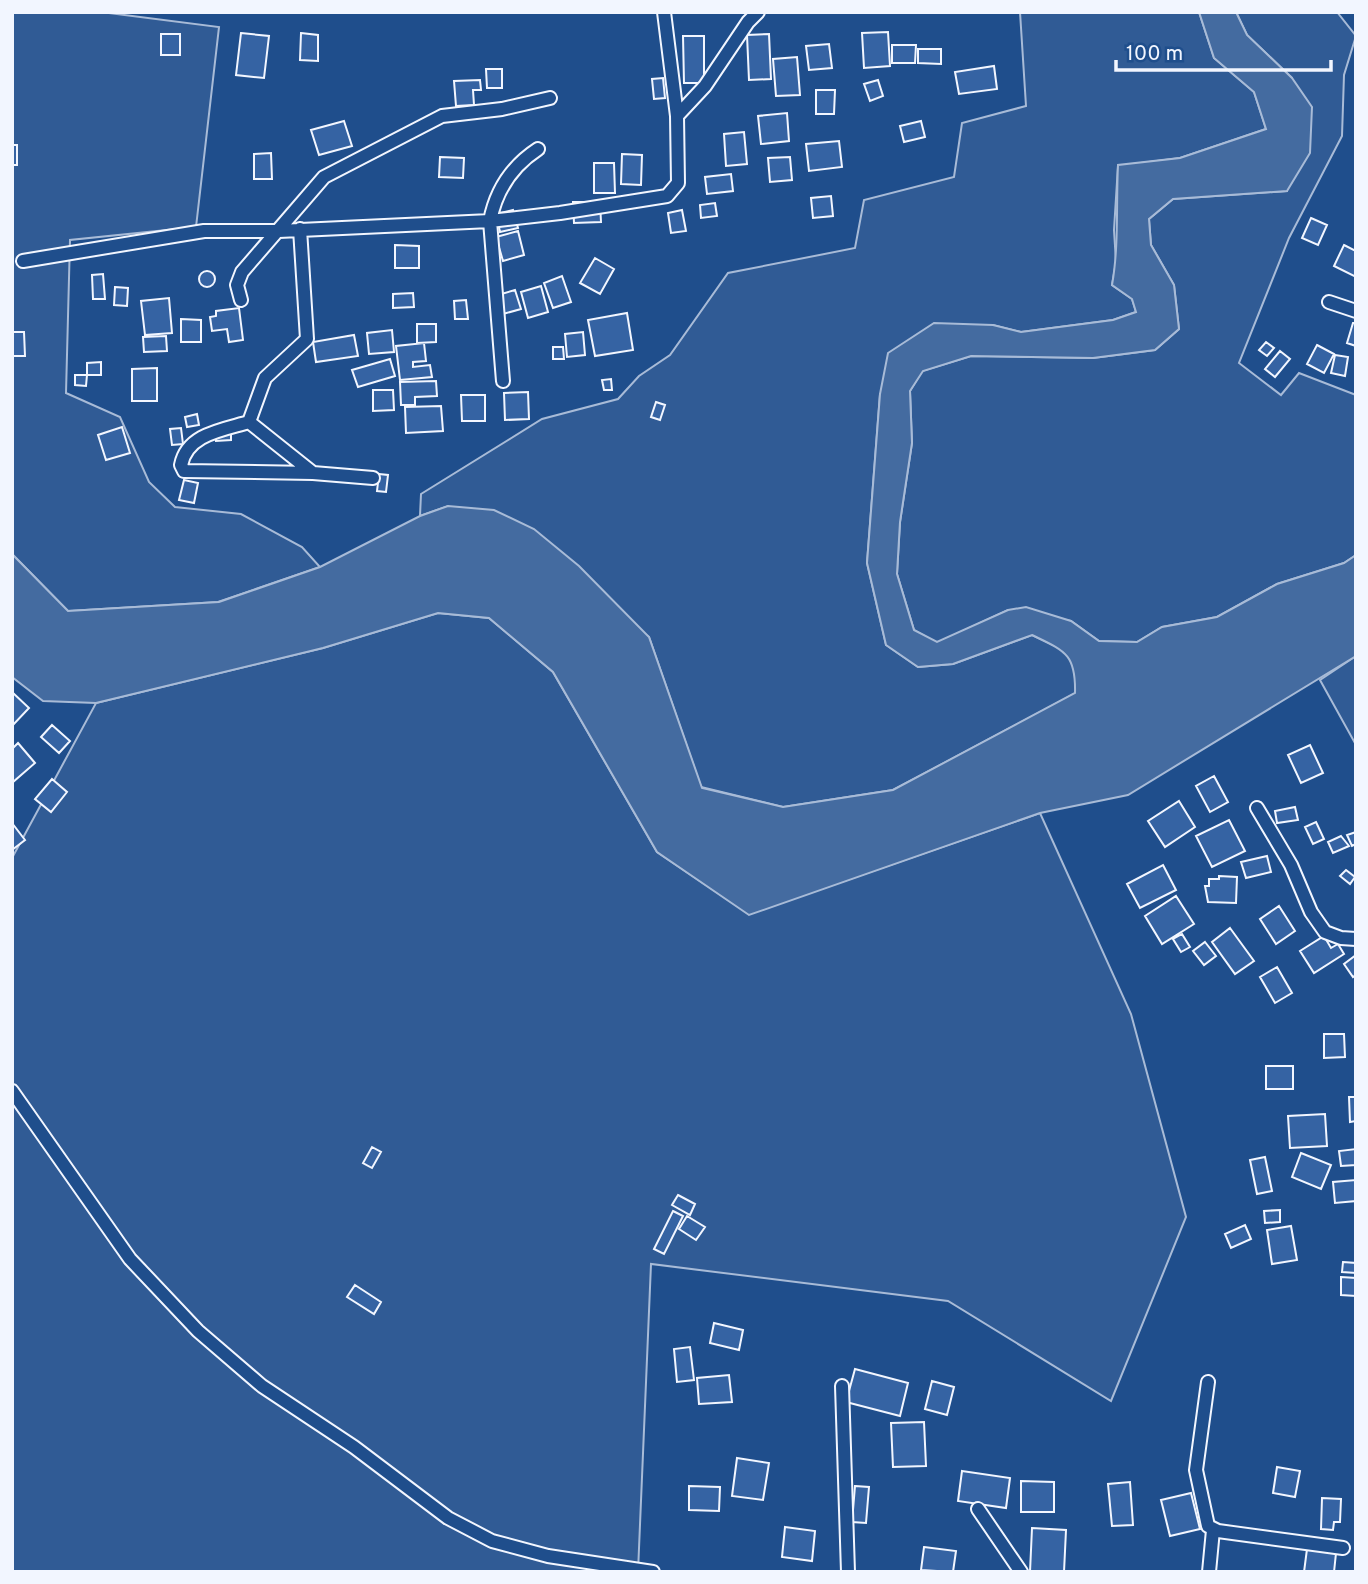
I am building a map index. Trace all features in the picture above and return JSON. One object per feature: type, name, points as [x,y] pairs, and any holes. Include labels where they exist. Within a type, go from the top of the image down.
[{"type":"street","points":[[23,261],[204,232],[279,231],[490,220],[560,214],[667,196],[678,183],[677,116],[664,12]]},
{"type":"street","points":[[677,116],[705,86],[758,12]]},
{"type":"street","points":[[241,300],[237,285],[242,272],[324,177],[442,116],[502,109],[550,99]]},
{"type":"street","points":[[503,381],[490,220],[494,201],[513,169],[538,149]]},
{"type":"street","points":[[248,422],[265,378],[307,339],[299,229]]},
{"type":"street","points":[[1329,302],[1356,311]]},
{"type":"street","points":[[248,422],[209,433],[191,443],[182,459],[184,471],[313,473],[373,478]]},
{"type":"street","points":[[248,422],[313,473]]},
{"type":"street","points":[[1256,808],[1291,865],[1311,912],[1325,932],[1341,938],[1356,939]]},
{"type":"street","points":[[12,1091],[130,1259],[198,1331],[262,1386],[354,1447],[448,1518],[492,1541],[548,1556],[653,1572]]},
{"type":"street","points":[[1208,1382],[1196,1469],[1208,1526],[1213,1530],[1343,1548]]},
{"type":"street","points":[[842,1386],[848,1572]]},
{"type":"street","points":[[978,1508],[1021,1572]]},
{"type":"street","points":[[1209,1572],[1213,1530]]},
{"type":"shaded area","points":[[12,12],[101,12],[219,27],[196,227],[70,240],[66,393],[120,417],[149,482],[175,507],[241,514],[302,547],[320,567],[218,602],[68,611],[12,554]]},
{"type":"shaded area","points":[[1020,12],[1199,12],[1214,58],[1254,92],[1266,129],[1180,158],[1118,166],[1114,230],[1116,262],[1112,285],[1132,299],[1136,312],[1113,320],[1021,332],[993,325],[880,394],[867,563],[886,645],[918,667],[953,664],[1032,635],[1066,651],[1075,669],[1076,693],[893,790],[783,807],[701,787],[649,637],[448,506],[420,516],[421,494],[542,419],[618,399],[639,376],[670,355],[728,273],[855,248],[864,200],[954,177],[962,123],[1026,106]]},
{"type":"shaded area","points":[[1199,12],[1236,12],[1247,35],[1292,78],[1312,107],[1310,153],[1287,191],[1173,199],[1149,219],[1151,245],[1174,285],[1179,329],[1155,350],[1093,358],[971,356],[923,371],[910,391],[912,443],[900,522],[897,574],[914,630],[937,642],[1008,610],[1026,607],[1071,621],[1099,641],[1137,642],[1162,627],[1217,617],[1277,584],[1344,563],[1356,555],[1356,656],[1128,795],[1040,813],[749,915],[657,852],[553,672],[489,618],[438,613],[323,648],[96,703],[43,701],[12,677],[12,554],[68,611],[219,602],[320,567],[420,516],[448,506],[494,510],[534,529],[579,566],[649,637],[702,788],[783,807],[893,790],[1075,693],[1073,670],[1066,655],[1032,635],[953,664],[918,667],[886,645],[867,563],[880,394],[888,353],[934,323],[993,325],[1021,332],[1113,320],[1136,312],[1132,299],[1112,285],[1118,165],[1180,158],[1266,129],[1254,92],[1214,58]]},
{"type":"shaded area","points":[[1236,12],[1337,12],[1356,36],[1344,75],[1342,136],[1289,238],[1239,363],[1281,395],[1299,373],[1356,395],[1356,555],[1344,563],[1277,584],[1217,617],[1162,627],[1137,642],[1099,641],[1071,621],[1008,610],[937,643],[914,630],[897,574],[900,522],[912,443],[910,391],[922,371],[971,356],[1093,358],[1155,350],[1179,329],[1174,285],[1151,245],[1149,219],[1173,199],[1287,191],[1292,78],[1247,35]]},
{"type":"shaded area","points":[[438,613],[489,618],[553,672],[657,852],[749,914],[1040,813],[1131,1014],[1186,1217],[1111,1401],[948,1301],[651,1264],[638,1572],[12,1572],[12,858],[96,703],[323,648]]},
{"type":"shaded area","points":[[1356,656],[1356,745],[1320,680]]},
{"type":"building","points":[[888,32],[890,66],[864,68],[862,33]]},
{"type":"building","points":[[241,33],[269,36],[264,78],[236,75]]},
{"type":"building","points":[[301,33],[318,35],[318,61],[300,60]]},
{"type":"building","points":[[161,34],[180,34],[180,55],[161,55]]},
{"type":"building","points":[[769,34],[771,79],[749,80],[747,35]]},
{"type":"building","points":[[683,36],[704,36],[704,83],[684,83]]},
{"type":"building","points":[[829,44],[832,68],[809,70],[806,46]]},
{"type":"building","points":[[892,45],[916,45],[915,63],[892,63]]},
{"type":"building","points":[[918,49],[941,49],[941,64],[918,63]]},
{"type":"building","points":[[797,57],[800,95],[776,96],[773,59]]},
{"type":"building","points":[[994,66],[997,89],[959,94],[955,72]]},
{"type":"building","points":[[486,69],[502,69],[502,88],[487,88]]},
{"type":"building","points":[[663,78],[665,98],[654,99],[652,79]]},
{"type":"building","points":[[480,80],[481,90],[473,90],[474,105],[456,106],[454,81]]},
{"type":"building","points":[[878,80],[883,96],[870,101],[864,84]]},
{"type":"building","points":[[816,90],[835,90],[834,114],[816,114]]},
{"type":"building","points":[[787,113],[789,141],[761,144],[758,116]]},
{"type":"building","points":[[344,121],[352,146],[319,155],[311,130]]},
{"type":"building","points":[[921,121],[925,137],[904,142],[900,126]]},
{"type":"building","points":[[744,132],[747,164],[726,166],[724,134]]},
{"type":"building","points":[[839,141],[842,167],[809,171],[806,144]]},
{"type":"building","points":[[12,145],[17,145],[17,165],[12,165]]},
{"type":"building","points":[[271,153],[272,179],[254,179],[254,154]]},
{"type":"building","points":[[622,154],[642,155],[641,185],[621,184]]},
{"type":"building","points":[[440,157],[464,158],[463,178],[439,177]]},
{"type":"building","points":[[790,157],[792,180],[770,182],[768,158]]},
{"type":"building","points":[[594,163],[614,163],[615,193],[594,193]]},
{"type":"building","points":[[731,174],[733,191],[707,194],[705,177]]},
{"type":"building","points":[[831,196],[833,216],[813,218],[811,198]]},
{"type":"building","points":[[573,202],[600,202],[601,222],[574,223]]},
{"type":"building","points":[[715,203],[717,216],[701,218],[700,205]]},
{"type":"building","points":[[513,210],[518,228],[500,232],[496,214]]},
{"type":"building","points":[[682,210],[686,231],[671,233],[668,213]]},
{"type":"building","points":[[1311,218],[1327,225],[1318,245],[1302,238]]},
{"type":"building","points":[[518,231],[524,255],[503,261],[496,237]]},
{"type":"building","points":[[395,245],[419,246],[419,268],[395,268]]},
{"type":"building","points":[[1344,245],[1356,251],[1356,277],[1334,266]]},
{"type":"building","points":[[595,258],[614,269],[600,294],[580,283]]},
{"type":"building","points":[[207,271],[213,273],[213,285],[207,287],[201,285],[199,279],[201,273]]},
{"type":"building","points":[[103,274],[105,299],[93,299],[92,275]]},
{"type":"building","points":[[562,276],[571,302],[553,308],[544,283]]},
{"type":"building","points":[[541,286],[548,312],[528,318],[521,292]]},
{"type":"building","points":[[115,287],[128,288],[127,306],[114,305]]},
{"type":"building","points":[[515,290],[521,309],[503,314],[498,295]]},
{"type":"building","points":[[413,293],[414,307],[393,308],[393,294]]},
{"type":"building","points":[[169,298],[172,333],[145,335],[141,301]]},
{"type":"building","points":[[466,300],[468,319],[455,319],[454,301]]},
{"type":"building","points":[[239,308],[243,340],[229,342],[227,329],[212,331],[210,317],[216,316],[216,311]]},
{"type":"building","points":[[627,313],[633,350],[595,356],[588,320]]},
{"type":"building","points":[[181,319],[201,320],[201,342],[181,342]]},
{"type":"building","points":[[1353,323],[1356,323],[1356,346],[1347,343]]},
{"type":"building","points":[[417,324],[436,324],[436,342],[417,343]]},
{"type":"building","points":[[392,330],[394,352],[369,354],[367,333]]},
{"type":"building","points":[[12,332],[24,332],[25,356],[12,356]]},
{"type":"building","points":[[583,332],[585,355],[567,357],[565,334]]},
{"type":"building","points":[[354,335],[358,356],[316,362],[313,342]]},
{"type":"building","points":[[166,336],[167,351],[144,352],[143,337]]},
{"type":"building","points":[[1266,342],[1274,348],[1267,356],[1259,350]]},
{"type":"building","points":[[424,343],[426,361],[413,362],[413,367],[430,365],[432,377],[400,380],[396,346]]},
{"type":"building","points":[[1317,345],[1334,354],[1324,373],[1307,364]]},
{"type":"building","points":[[553,347],[563,347],[564,359],[553,359]]},
{"type":"building","points":[[1280,351],[1290,359],[1275,377],[1265,369]]},
{"type":"building","points":[[1335,355],[1348,357],[1345,376],[1331,373]]},
{"type":"building","points":[[390,359],[395,376],[358,387],[352,370]]},
{"type":"building","points":[[101,362],[101,375],[87,375],[87,363]]},
{"type":"building","points":[[157,368],[157,401],[132,401],[132,369]]},
{"type":"building","points":[[75,375],[87,375],[86,386],[75,385]]},
{"type":"building","points":[[611,379],[612,390],[604,390],[602,380]]},
{"type":"building","points":[[436,381],[437,396],[415,397],[415,405],[401,405],[400,382]]},
{"type":"building","points":[[373,390],[393,390],[394,410],[373,411]]},
{"type":"building","points":[[528,392],[529,419],[505,420],[504,393]]},
{"type":"building","points":[[461,395],[485,395],[485,421],[462,421]]},
{"type":"building","points":[[656,402],[665,405],[660,420],[651,417]]},
{"type":"building","points":[[441,406],[443,431],[406,433],[405,407]]},
{"type":"building","points":[[197,414],[199,425],[187,427],[185,417]]},
{"type":"building","points":[[122,427],[130,453],[106,460],[98,435]]},
{"type":"building","points":[[181,428],[183,444],[172,445],[170,429]]},
{"type":"building","points":[[231,432],[231,440],[216,441],[216,433]]},
{"type":"building","points":[[379,474],[388,475],[386,492],[377,491]]},
{"type":"building","points":[[184,480],[198,483],[194,503],[179,500]]},
{"type":"building","points":[[12,692],[29,708],[12,726]]},
{"type":"building","points":[[52,725],[70,741],[59,753],[41,737]]},
{"type":"building","points":[[18,743],[35,763],[13,782],[12,749]]},
{"type":"building","points":[[1310,745],[1323,773],[1301,783],[1288,755]]},
{"type":"building","points":[[1214,776],[1228,802],[1210,812],[1196,786]]},
{"type":"building","points":[[52,779],[67,792],[51,812],[35,799]]},
{"type":"building","points":[[1179,801],[1195,827],[1165,847],[1148,821]]},
{"type":"building","points":[[1295,807],[1298,820],[1277,823],[1275,811]]},
{"type":"building","points":[[1229,820],[1245,851],[1212,867],[1196,836]]},
{"type":"building","points":[[1316,822],[1324,839],[1313,844],[1305,827]]},
{"type":"building","points":[[12,823],[25,840],[12,850]]},
{"type":"building","points":[[1356,832],[1356,844],[1352,846],[1347,835]]},
{"type":"building","points":[[1341,836],[1349,846],[1333,853],[1328,842]]},
{"type":"building","points":[[1267,856],[1271,872],[1246,878],[1241,862]]},
{"type":"building","points":[[1163,865],[1176,890],[1140,908],[1127,884]]},
{"type":"building","points":[[1346,870],[1355,877],[1350,884],[1340,876]]},
{"type":"building","points":[[1219,876],[1237,877],[1236,903],[1208,902],[1205,886],[1209,886],[1209,879],[1219,879]]},
{"type":"building","points":[[1176,896],[1194,924],[1162,944],[1145,916]]},
{"type":"building","points":[[1279,906],[1295,931],[1276,944],[1260,919]]},
{"type":"building","points":[[1230,928],[1254,961],[1235,974],[1212,942]]},
{"type":"building","points":[[1182,934],[1190,947],[1181,952],[1173,939]]},
{"type":"building","points":[[1324,936],[1331,948],[1338,944],[1344,954],[1314,973],[1300,951]]},
{"type":"building","points":[[1205,942],[1216,956],[1204,965],[1193,951]]},
{"type":"building","points":[[1356,955],[1356,975],[1353,977],[1344,964]]},
{"type":"building","points":[[1277,967],[1292,993],[1275,1003],[1260,977]]},
{"type":"building","points":[[1324,1034],[1344,1034],[1345,1057],[1324,1058]]},
{"type":"building","points":[[1266,1066],[1293,1066],[1293,1089],[1266,1089]]},
{"type":"building","points":[[1349,1097],[1356,1097],[1356,1121],[1350,1122]]},
{"type":"building","points":[[1325,1114],[1327,1146],[1290,1148],[1288,1116]]},
{"type":"building","points":[[372,1147],[381,1152],[372,1168],[363,1163]]},
{"type":"building","points":[[1356,1149],[1356,1165],[1341,1166],[1339,1151]]},
{"type":"building","points":[[1301,1153],[1331,1165],[1321,1189],[1292,1177]]},
{"type":"building","points":[[1265,1157],[1272,1191],[1257,1194],[1250,1160]]},
{"type":"building","points":[[1356,1180],[1356,1201],[1335,1203],[1333,1182]]},
{"type":"building","points":[[678,1195],[695,1204],[690,1215],[672,1205]]},
{"type":"building","points":[[1280,1210],[1280,1222],[1265,1223],[1264,1211]]},
{"type":"building","points":[[673,1211],[683,1216],[664,1254],[654,1249]]},
{"type":"building","points":[[687,1216],[705,1227],[696,1240],[679,1229]]},
{"type":"building","points":[[1245,1225],[1251,1239],[1231,1248],[1225,1234]]},
{"type":"building","points":[[1291,1226],[1297,1260],[1272,1264],[1267,1230]]},
{"type":"building","points":[[1343,1262],[1356,1263],[1356,1273],[1342,1272]]},
{"type":"building","points":[[1341,1277],[1356,1278],[1356,1296],[1341,1295]]},
{"type":"building","points":[[355,1285],[381,1302],[374,1314],[347,1297]]},
{"type":"building","points":[[714,1323],[743,1330],[739,1350],[710,1343]]},
{"type":"building","points":[[690,1347],[694,1380],[677,1382],[674,1349]]},
{"type":"building","points":[[855,1369],[908,1383],[900,1416],[846,1402]]},
{"type":"building","points":[[729,1375],[732,1402],[699,1404],[697,1378]]},
{"type":"building","points":[[932,1381],[954,1387],[947,1415],[925,1409]]},
{"type":"building","points":[[924,1422],[926,1466],[893,1467],[891,1423]]},
{"type":"building","points":[[737,1458],[769,1463],[763,1500],[732,1496]]},
{"type":"building","points":[[1277,1467],[1300,1471],[1295,1497],[1273,1493]]},
{"type":"building","points":[[962,1471],[1010,1478],[1006,1508],[958,1501]]},
{"type":"building","points":[[1021,1481],[1054,1482],[1054,1512],[1021,1512]]},
{"type":"building","points":[[1130,1482],[1133,1525],[1112,1526],[1108,1484]]},
{"type":"building","points":[[689,1486],[720,1487],[719,1511],[689,1510]]},
{"type":"building","points":[[855,1486],[869,1487],[866,1523],[852,1522]]},
{"type":"building","points":[[1191,1493],[1200,1529],[1170,1536],[1161,1500]]},
{"type":"building","points":[[1322,1498],[1341,1499],[1340,1522],[1334,1522],[1333,1530],[1321,1529]]},
{"type":"building","points":[[785,1527],[815,1531],[812,1561],[782,1557]]},
{"type":"building","points":[[1032,1528],[1066,1530],[1064,1572],[1030,1572]]},
{"type":"building","points":[[924,1547],[956,1551],[953,1572],[921,1570]]},
{"type":"building","points":[[1307,1549],[1336,1553],[1334,1572],[1304,1572]]}]
